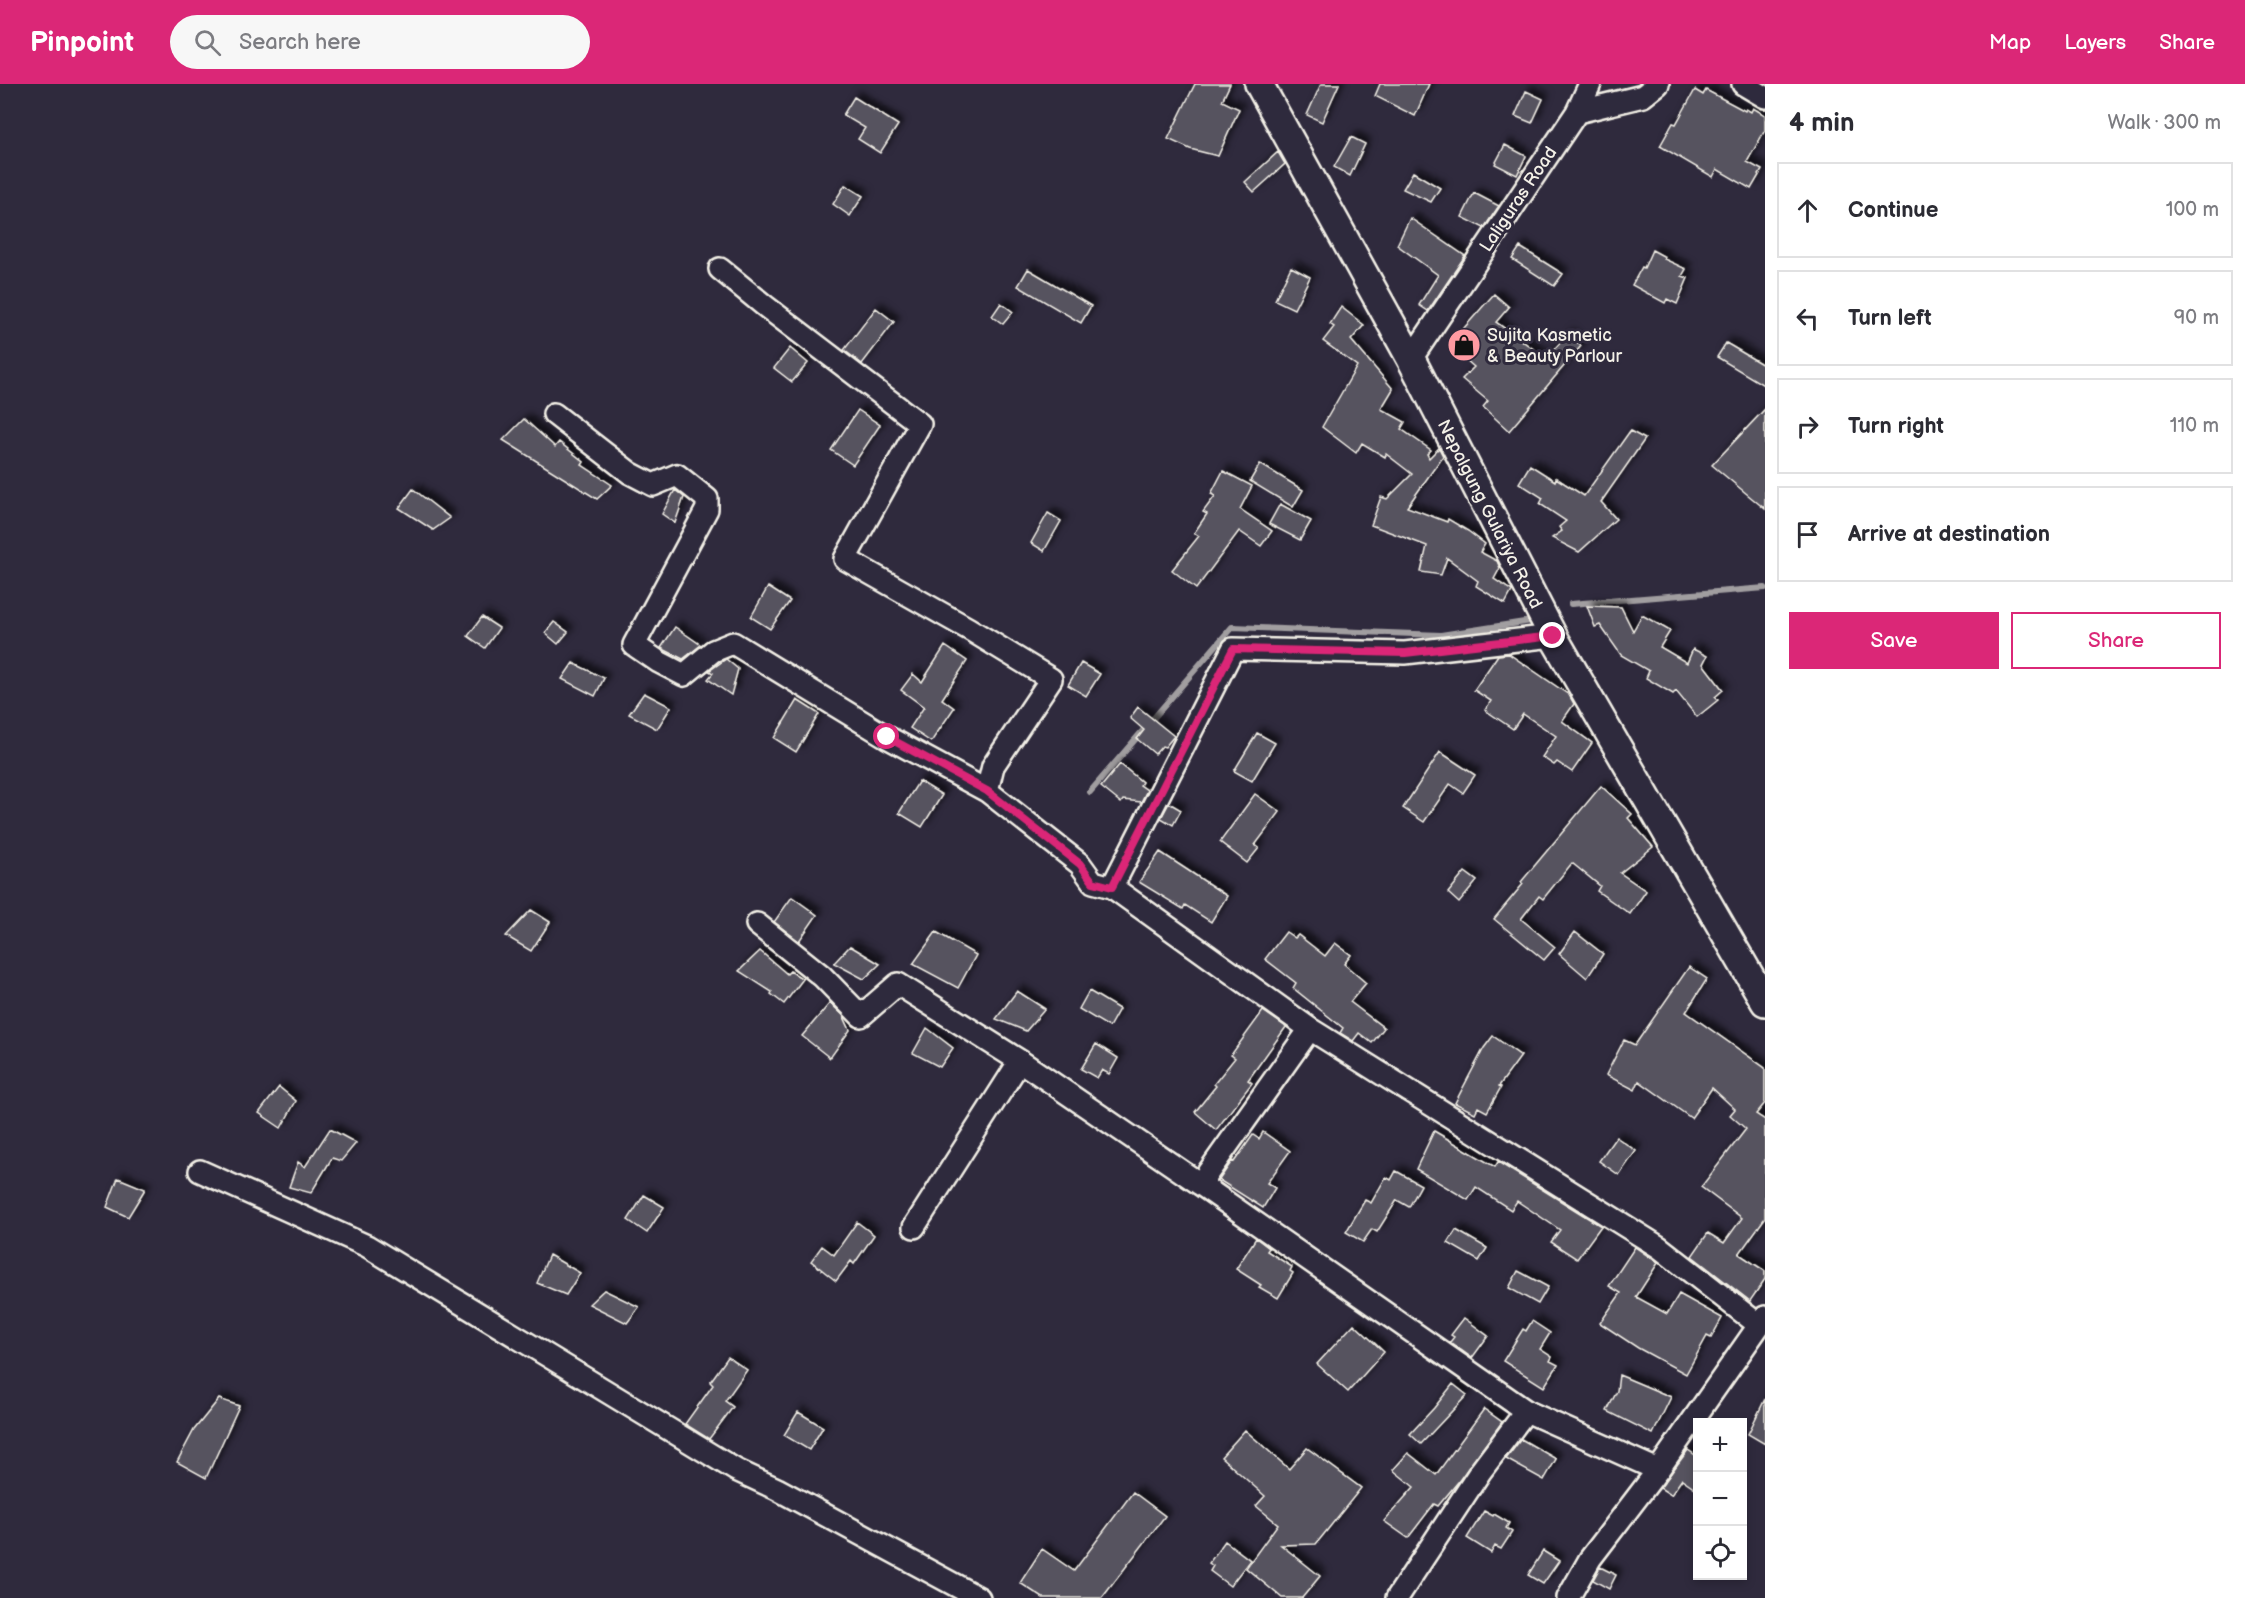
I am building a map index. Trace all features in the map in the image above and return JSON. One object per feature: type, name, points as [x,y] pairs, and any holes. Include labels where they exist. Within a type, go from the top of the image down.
[{"type":"main road","name":"Nepalgung Gulariya Road","points":[[1259,84],[1411,359],[1553,636],[1765,1002]]},
{"type":"street","name":"Laliguras Road","points":[[1411,359],[1577,112],[1590,84]]},
{"type":"street","points":[[1577,112],[1643,96],[1658,84]]},
{"type":"street","points":[[1743,84],[1765,97]]},
{"type":"street","points":[[720,269],[920,424],[845,560],[969,629],[1050,680],[993,766],[987,791]]},
{"type":"street","points":[[554,414],[630,473],[653,485],[677,475],[708,499],[708,509],[634,645],[684,675],[712,651],[733,643],[887,737],[987,791],[1080,864],[1093,882],[1112,887],[1310,1029],[1659,1246],[1762,1321],[1658,1470],[1590,1559],[1568,1598]]},
{"type":"street","points":[[1112,887],[1233,649],[1405,653],[1553,636]]},
{"type":"street","points":[[757,924],[822,976],[861,1016],[898,984],[1020,1061],[1526,1411],[1658,1470]]},
{"type":"street","points":[[1200,1184],[1310,1029]]},
{"type":"street","points":[[915,1227],[1020,1061]]},
{"type":"street","points":[[200,1171],[367,1246],[736,1470],[777,1489],[979,1598]]},
{"type":"street","points":[[1397,1598],[1480,1472],[1526,1411]]},
{"type":"building","points":[[1195,84],[1230,84],[1222,101],[1239,109],[1218,156],[1190,149],[1168,139]]},
{"type":"building","points":[[1321,84],[1339,84],[1322,122],[1307,115]]},
{"type":"building","points":[[1380,84],[1429,84],[1415,116],[1375,96]]},
{"type":"building","points":[[1695,90],[1703,95],[1706,90],[1745,111],[1746,109],[1751,112],[1753,108],[1765,115],[1765,130],[1747,162],[1762,170],[1751,189],[1717,169],[1713,177],[1660,146],[1673,123],[1676,124]]},
{"type":"building","points":[[1526,91],[1543,99],[1532,123],[1515,116]]},
{"type":"building","points":[[854,97],[898,125],[880,153],[858,139],[865,128],[843,115]]},
{"type":"building","points":[[1351,137],[1365,144],[1350,176],[1334,167]]},
{"type":"building","points":[[1505,145],[1526,156],[1517,175],[1495,164]]},
{"type":"building","points":[[1278,152],[1285,164],[1254,192],[1245,182]]},
{"type":"building","points":[[1413,172],[1440,188],[1431,202],[1403,189]]},
{"type":"building","points":[[845,185],[863,196],[850,216],[833,204]]},
{"type":"building","points":[[1474,193],[1499,206],[1484,228],[1462,217]]},
{"type":"building","points":[[1410,218],[1465,256],[1428,311],[1419,305],[1438,275],[1397,245]]},
{"type":"building","points":[[1520,247],[1563,274],[1554,286],[1512,259]]},
{"type":"building","points":[[1652,250],[1665,257],[1664,259],[1686,269],[1682,276],[1688,278],[1677,304],[1667,299],[1665,303],[1632,285],[1642,267],[1644,268]]},
{"type":"building","points":[[1291,267],[1310,277],[1294,309],[1275,300]]},
{"type":"building","points":[[1028,269],[1091,306],[1081,323],[1018,286]]},
{"type":"building","points":[[1494,294],[1509,307],[1496,322],[1546,358],[1568,334],[1581,346],[1509,431],[1483,407],[1488,401],[1462,379],[1474,367],[1449,345]]},
{"type":"building","points":[[1001,303],[1013,312],[1003,324],[992,316]]},
{"type":"building","points":[[1341,307],[1364,325],[1351,340],[1393,389],[1381,409],[1405,422],[1401,429],[1431,450],[1427,454],[1429,458],[1439,448],[1443,456],[1407,507],[1447,522],[1448,519],[1485,544],[1480,552],[1497,561],[1500,568],[1494,579],[1512,591],[1505,604],[1476,586],[1478,581],[1447,558],[1441,575],[1421,572],[1427,546],[1371,525],[1381,497],[1387,499],[1412,474],[1386,454],[1385,457],[1362,443],[1356,453],[1322,427],[1357,366],[1323,341],[1334,327],[1330,324]]},
{"type":"building","points":[[876,308],[894,322],[862,364],[844,350]]},
{"type":"building","points":[[1726,343],[1765,366],[1765,386],[1717,357]]},
{"type":"building","points":[[790,348],[808,363],[792,382],[774,368]]},
{"type":"building","points":[[1765,409],[1765,509],[1712,465]]},
{"type":"building","points":[[858,410],[880,425],[853,465],[831,450]]},
{"type":"building","points":[[524,419],[555,447],[559,442],[584,462],[582,465],[612,485],[597,499],[503,440]]},
{"type":"building","points":[[1630,431],[1645,439],[1601,502],[1616,519],[1579,552],[1552,538],[1562,531],[1559,527],[1566,521],[1540,504],[1543,498],[1519,483],[1530,465],[1584,496]]},
{"type":"building","points":[[1260,464],[1303,490],[1293,507],[1250,481]]},
{"type":"building","points":[[1223,471],[1252,486],[1240,509],[1272,531],[1261,546],[1239,531],[1196,589],[1172,570],[1199,536],[1194,533],[1207,514],[1203,512],[1215,496],[1211,494]]},
{"type":"building","points":[[413,489],[450,518],[433,530],[399,508]]},
{"type":"building","points":[[675,490],[684,497],[675,523],[662,514]]},
{"type":"building","points":[[1280,504],[1311,521],[1300,540],[1269,524]]},
{"type":"building","points":[[1048,513],[1061,521],[1044,551],[1031,543]]},
{"type":"building","points":[[768,587],[790,601],[770,629],[751,617]]},
{"type":"building","points":[[1587,606],[1621,607],[1633,631],[1642,615],[1670,631],[1660,647],[1687,663],[1693,649],[1707,656],[1703,664],[1723,690],[1715,697],[1718,700],[1697,717],[1676,691],[1673,694],[1646,678],[1649,671],[1621,655],[1600,625],[1595,627]]},
{"type":"building","points":[[482,617],[499,628],[485,648],[468,636]]},
{"type":"building","points":[[554,622],[568,632],[558,644],[545,633]]},
{"type":"building","points":[[675,627],[701,645],[683,659],[661,648]]},
{"type":"building","points":[[945,646],[967,661],[942,699],[954,708],[931,742],[910,728],[924,707],[901,690],[913,674],[922,682]]},
{"type":"building","points":[[1509,654],[1569,695],[1574,704],[1562,721],[1592,743],[1572,772],[1557,762],[1554,765],[1542,757],[1556,736],[1523,714],[1513,729],[1485,710],[1491,701],[1474,690],[1498,655]]},
{"type":"building","points":[[726,659],[738,669],[731,695],[708,679],[713,673],[709,671]]},
{"type":"building","points":[[573,663],[604,678],[595,696],[562,679]]},
{"type":"building","points":[[1081,663],[1100,674],[1086,696],[1068,685]]},
{"type":"building","points":[[644,693],[671,707],[657,729],[629,714]]},
{"type":"building","points":[[797,700],[819,714],[796,752],[774,738]]},
{"type":"building","points":[[1138,707],[1174,736],[1155,754],[1137,739],[1144,730],[1130,718]]},
{"type":"building","points":[[1257,733],[1275,743],[1252,781],[1234,771]]},
{"type":"building","points":[[1440,752],[1475,775],[1463,793],[1450,784],[1424,822],[1403,808]]},
{"type":"building","points":[[1120,764],[1142,782],[1140,785],[1147,790],[1141,802],[1123,800],[1121,803],[1101,787]]},
{"type":"building","points":[[919,781],[942,795],[922,827],[899,813]]},
{"type":"building","points":[[1601,786],[1632,814],[1628,818],[1653,847],[1620,873],[1646,891],[1630,914],[1597,891],[1600,886],[1572,863],[1543,899],[1539,896],[1521,919],[1555,947],[1544,960],[1494,919],[1523,884],[1521,882]]},
{"type":"building","points":[[1255,794],[1280,812],[1255,845],[1259,848],[1247,863],[1220,842]]},
{"type":"building","points":[[1169,803],[1181,810],[1173,825],[1161,818]]},
{"type":"building","points":[[1160,852],[1227,896],[1211,922],[1185,905],[1183,909],[1139,882]]},
{"type":"building","points":[[1465,872],[1477,881],[1459,903],[1448,893]]},
{"type":"building","points":[[792,897],[817,915],[799,941],[774,922]]},
{"type":"building","points":[[531,910],[550,922],[531,951],[506,936]]},
{"type":"building","points":[[936,932],[976,955],[958,988],[913,964]]},
{"type":"building","points":[[1286,932],[1295,938],[1298,935],[1325,956],[1335,943],[1351,955],[1344,964],[1366,983],[1350,1002],[1384,1028],[1372,1043],[1359,1033],[1353,1041],[1340,1033],[1343,1028],[1293,988],[1296,983],[1265,959]]},
{"type":"building","points":[[1575,932],[1603,954],[1587,978],[1559,954]]},
{"type":"building","points":[[850,946],[880,964],[864,979],[834,963]]},
{"type":"building","points":[[760,951],[787,974],[790,971],[803,979],[784,1004],[771,994],[772,992],[739,971]]},
{"type":"building","points":[[1689,967],[1707,979],[1686,1012],[1765,1068],[1765,1103],[1756,1114],[1765,1120],[1765,1218],[1739,1254],[1765,1271],[1765,1279],[1750,1301],[1692,1256],[1708,1233],[1724,1243],[1742,1218],[1701,1187],[1746,1129],[1730,1115],[1735,1109],[1712,1088],[1691,1118],[1639,1081],[1635,1090],[1606,1075],[1624,1040],[1635,1045]]},
{"type":"building","points":[[1017,991],[1045,1009],[1026,1031],[996,1019]]},
{"type":"building","points":[[1089,991],[1119,1009],[1109,1027],[1079,1009]]},
{"type":"building","points":[[830,1003],[843,1015],[850,1030],[830,1058],[802,1036]]},
{"type":"building","points":[[1263,1011],[1286,1027],[1248,1080],[1252,1083],[1216,1130],[1195,1112],[1235,1058],[1231,1055]]},
{"type":"building","points":[[927,1028],[953,1048],[940,1067],[913,1053]]},
{"type":"building","points":[[1493,1036],[1521,1056],[1499,1086],[1501,1087],[1487,1112],[1478,1107],[1475,1113],[1455,1103],[1484,1048]]},
{"type":"building","points":[[1096,1044],[1118,1058],[1109,1074],[1102,1070],[1097,1078],[1081,1069]]},
{"type":"building","points":[[279,1087],[296,1101],[281,1128],[259,1113]]},
{"type":"building","points":[[330,1129],[356,1143],[341,1161],[332,1158],[311,1193],[289,1187],[298,1162],[305,1167]]},
{"type":"building","points":[[1434,1131],[1495,1167],[1498,1162],[1601,1226],[1577,1259],[1551,1242],[1560,1230],[1517,1201],[1511,1210],[1476,1187],[1468,1200],[1416,1169]]},
{"type":"building","points":[[1263,1132],[1290,1151],[1267,1183],[1275,1188],[1263,1208],[1219,1180],[1253,1135],[1259,1139]]},
{"type":"building","points":[[1616,1137],[1636,1151],[1619,1175],[1599,1161]]},
{"type":"building","points":[[1396,1171],[1421,1185],[1409,1207],[1397,1200],[1377,1232],[1372,1229],[1363,1242],[1346,1232],[1365,1200],[1371,1203],[1386,1177],[1391,1180]]},
{"type":"building","points":[[118,1178],[145,1189],[128,1217],[107,1207]]},
{"type":"building","points":[[644,1195],[664,1207],[647,1233],[628,1220]]},
{"type":"building","points":[[857,1222],[874,1235],[854,1264],[851,1261],[836,1281],[811,1261],[822,1246],[834,1255]]},
{"type":"building","points":[[1456,1230],[1487,1248],[1479,1261],[1448,1243]]},
{"type":"building","points":[[1256,1238],[1269,1248],[1267,1251],[1292,1267],[1290,1271],[1293,1273],[1278,1298],[1236,1269]]},
{"type":"building","points":[[1635,1247],[1658,1263],[1636,1297],[1667,1314],[1679,1294],[1722,1318],[1711,1338],[1707,1336],[1686,1374],[1638,1348],[1600,1323],[1621,1293],[1609,1286]]},
{"type":"building","points":[[549,1255],[580,1273],[566,1295],[537,1283]]},
{"type":"building","points":[[1518,1271],[1548,1287],[1538,1304],[1509,1288]]},
{"type":"building","points":[[604,1290],[639,1307],[627,1323],[589,1304]]},
{"type":"building","points":[[1464,1318],[1488,1336],[1472,1358],[1450,1342],[1454,1337],[1451,1335]]},
{"type":"building","points":[[1532,1321],[1550,1333],[1540,1349],[1552,1357],[1550,1361],[1558,1365],[1544,1387],[1503,1361],[1523,1329],[1526,1331]]},
{"type":"building","points":[[1354,1324],[1384,1352],[1348,1392],[1317,1364]]},
{"type":"building","points":[[728,1357],[747,1370],[725,1401],[733,1407],[709,1439],[685,1424],[713,1385],[710,1382]]},
{"type":"building","points":[[1619,1375],[1671,1397],[1653,1434],[1607,1411],[1617,1391]]},
{"type":"building","points":[[1453,1384],[1467,1395],[1421,1444],[1410,1434]]},
{"type":"building","points":[[219,1399],[239,1406],[206,1478],[177,1462],[194,1430]]},
{"type":"building","points":[[1765,1399],[1765,1444],[1748,1434]]},
{"type":"building","points":[[1484,1409],[1502,1422],[1438,1506],[1434,1504],[1408,1538],[1384,1521],[1414,1487],[1393,1470],[1408,1453],[1436,1475]]},
{"type":"building","points":[[798,1412],[823,1427],[809,1450],[784,1435]]},
{"type":"building","points":[[1245,1430],[1289,1469],[1307,1448],[1361,1488],[1316,1544],[1281,1545],[1320,1576],[1302,1598],[1282,1598],[1246,1568],[1278,1524],[1256,1506],[1265,1496],[1221,1457]]},
{"type":"building","points":[[1521,1439],[1556,1459],[1544,1480],[1506,1459]]},
{"type":"building","points":[[1688,1450],[1693,1454],[1693,1487],[1682,1479],[1671,1495],[1660,1488]]},
{"type":"building","points":[[1133,1492],[1165,1516],[1102,1598],[1043,1598],[1020,1583],[1042,1549],[1074,1571]]},
{"type":"building","points":[[1484,1511],[1509,1523],[1506,1528],[1512,1532],[1501,1549],[1495,1546],[1491,1553],[1467,1538]]},
{"type":"building","points":[[1225,1541],[1250,1560],[1230,1586],[1210,1571],[1213,1566],[1209,1563]]},
{"type":"building","points":[[1543,1551],[1559,1561],[1543,1584],[1528,1575]]},
{"type":"building","points":[[1600,1567],[1616,1575],[1609,1589],[1593,1580]]},
{"type":"waterway","points":[[1571,604],[1765,588]]},
{"type":"waterway","points":[[1090,792],[1232,627],[1441,635],[1531,621]]},
{"type":"place","name":"Sujita Kasmetic & Beauty Parlour","points":[[1464,345]]},
{"type":"route","points":[[887,737],[987,791],[1080,864],[1093,882],[1112,887],[1233,649],[1405,653],[1553,636]]}]
